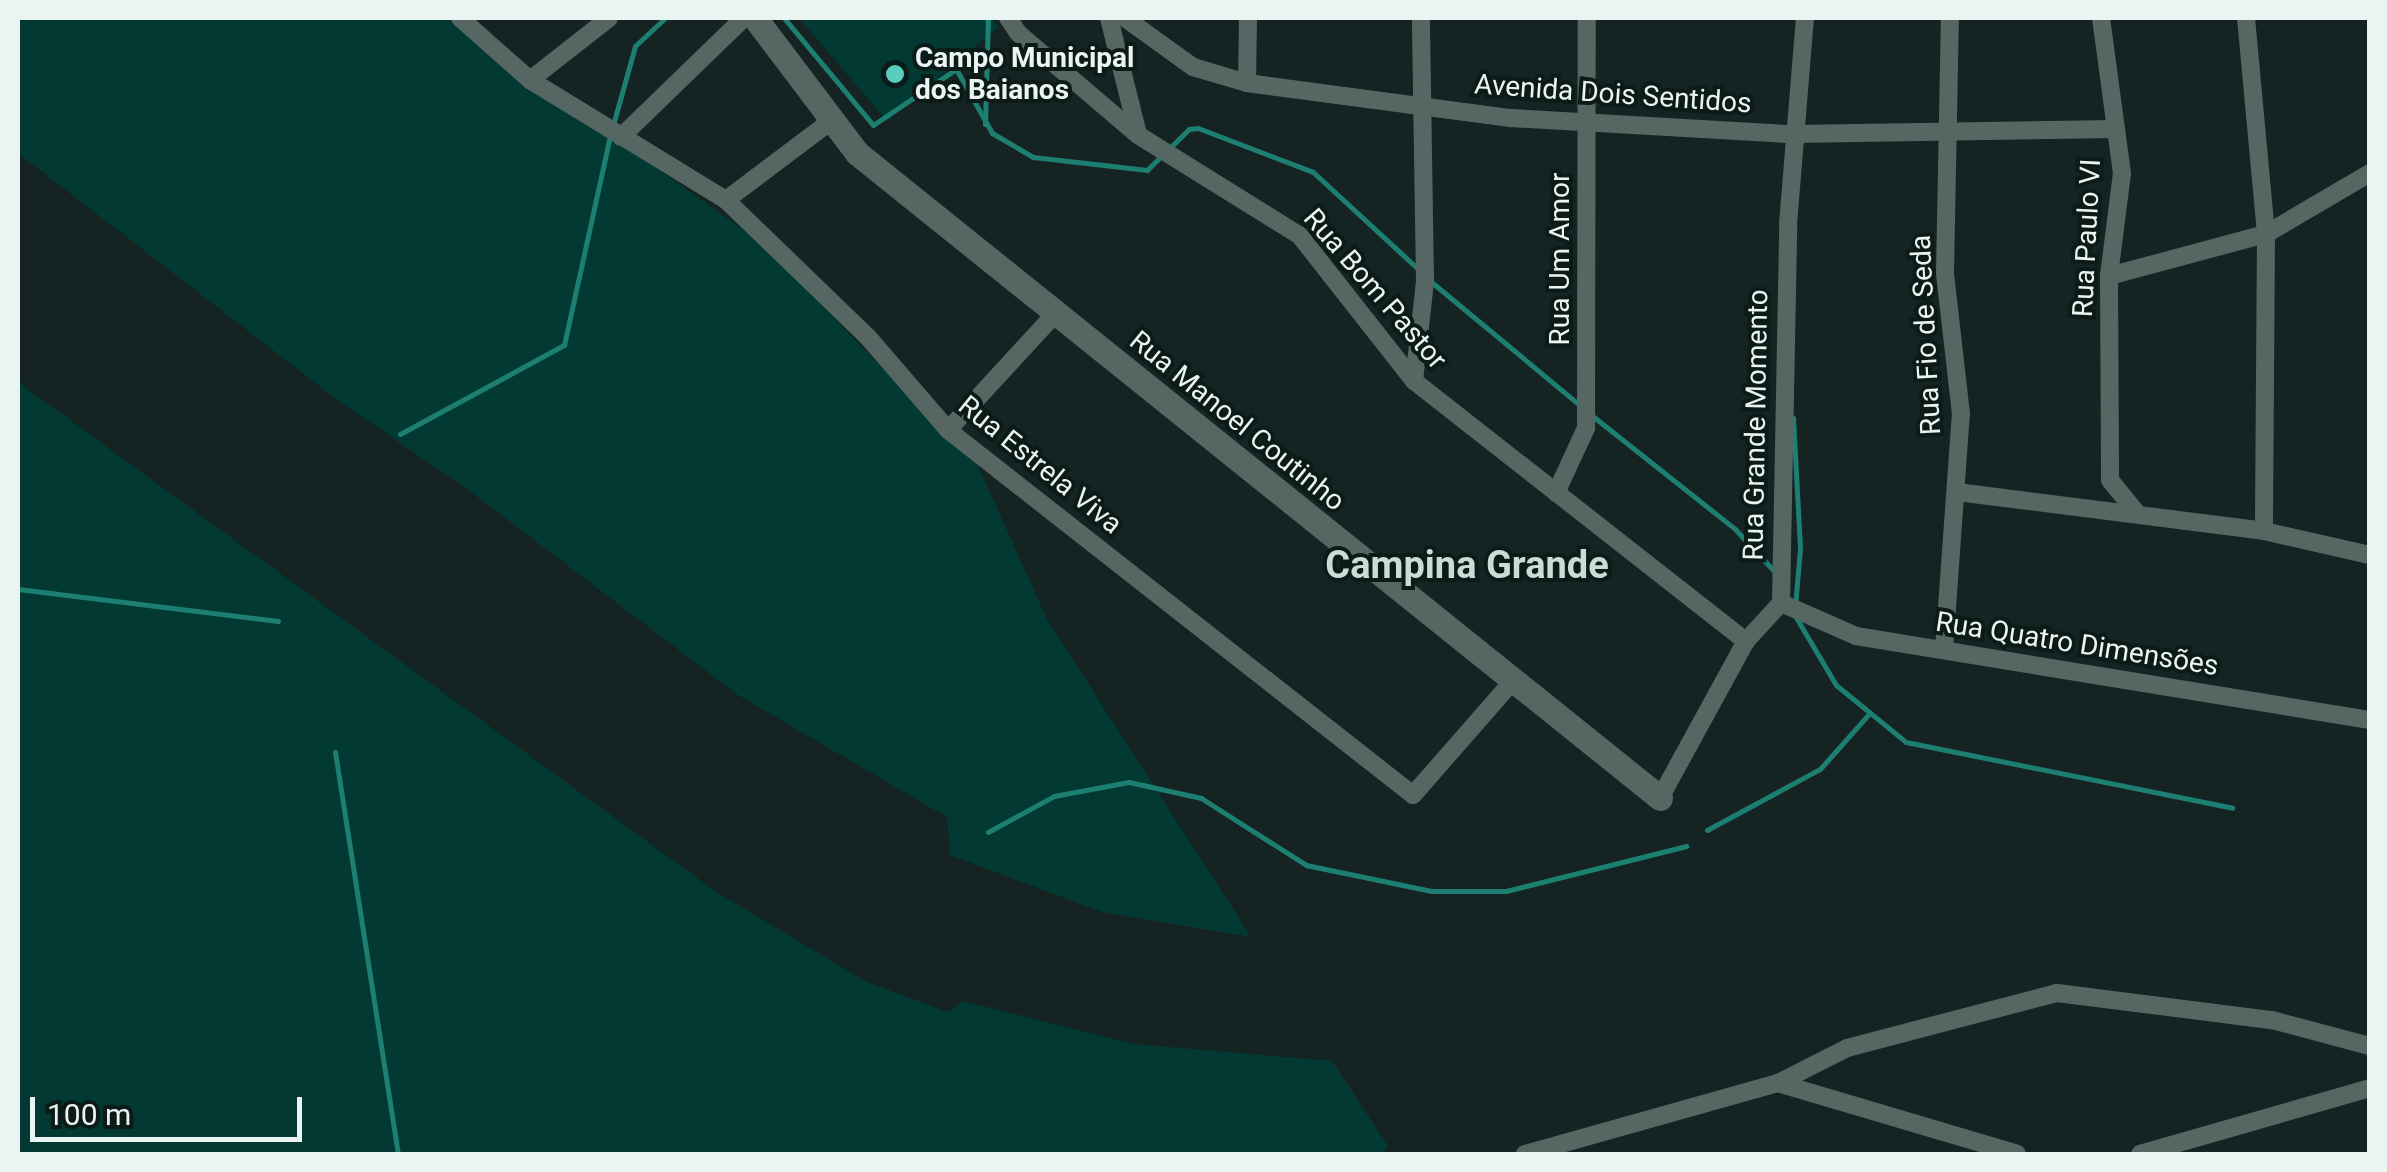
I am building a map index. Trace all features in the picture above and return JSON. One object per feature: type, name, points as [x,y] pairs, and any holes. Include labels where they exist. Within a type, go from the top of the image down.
[{"type":"street","name":"Rua Estrela Viva","points":[[460,18],[530,80],[726,200],[867,336],[948,430],[1413,795],[1512,682]]},
{"type":"street","points":[[530,80],[609,18]]},
{"type":"street","points":[[621,137],[744,18]]},
{"type":"street","name":"Rua Manoel Coutinho","points":[[756,18],[857,153],[1660,798]]},
{"type":"street","name":"Rua Bom Pastor","points":[[1008,18],[1018,33],[1138,135],[1300,236],[1414,381],[1746,641]]},
{"type":"street","points":[[1108,18],[1138,135]]},
{"type":"street","name":"Avenida Dois Sentidos","points":[[1125,18],[1194,67],[1247,83],[1424,107],[1588,123],[1792,134],[1950,136],[2116,129]]},
{"type":"street","points":[[1247,83],[1248,18]]},
{"type":"street","points":[[1414,381],[1424,281],[1422,18]]},
{"type":"street","name":"Rua Um Amor","points":[[1556,493],[1586,428],[1588,18]]},
{"type":"street","name":"Rua Grande Momento","points":[[1781,603],[1792,134],[1805,18]]},
{"type":"street","name":"Rua Fio de Seda","points":[[1944,649],[1961,414],[1945,273],[1950,18]]},
{"type":"street","name":"Rua Paulo VI","points":[[2101,18],[2122,173],[2109,276],[2110,480],[2136,512]]},
{"type":"street","points":[[2246,18],[2266,234],[2264,531]]},
{"type":"street","points":[[726,200],[832,120]]},
{"type":"street","points":[[2109,276],[2266,234],[2370,173]]},
{"type":"street","points":[[948,430],[1056,313]]},
{"type":"street","points":[[1957,492],[2264,531],[2370,555]]},
{"type":"street","points":[[1660,798],[1746,641],[1781,603]]},
{"type":"street","name":"Rua Quatro Dimensões","points":[[1781,603],[1856,636],[2370,720]]},
{"type":"street","points":[[1525,1154],[1778,1084],[1847,1048],[2057,993],[2272,1020],[2370,1046]]},
{"type":"street","points":[[1778,1084],[2018,1154]]},
{"type":"street","points":[[2140,1154],[2370,1088]]},
{"type":"green space","points":[[18,18],[445,18],[758,240],[978,466],[1048,621],[1251,937],[1102,912],[950,855],[947,817],[738,695],[463,486],[336,399],[18,153]]},
{"type":"green space","name":"Campo Municipal dos Baianos","points":[[799,18],[991,18],[999,27],[887,121]]},
{"type":"green space","points":[[18,382],[715,891],[865,981],[948,1012],[963,1001],[1134,1044],[1332,1061],[1388,1146],[1382,1154],[18,1154]]},
{"type":"waterway","points":[[613,125],[635,46],[665,18]]},
{"type":"waterway","points":[[784,18],[873,125],[956,69],[992,133],[1033,157],[1147,170],[1189,129],[1198,128],[1313,172],[1418,269]]},
{"type":"waterway","points":[[985,124],[988,18]]},
{"type":"waterway","points":[[400,434],[564,345],[610,136]]},
{"type":"waterway","points":[[1429,280],[1582,407]]},
{"type":"waterway","points":[[1590,414],[1735,529],[1775,572]]},
{"type":"waterway","points":[[1793,418],[1800,549],[1795,606]]},
{"type":"waterway","points":[[18,589],[278,621]]},
{"type":"waterway","points":[[1794,614],[1836,685],[1906,742],[2232,808]]},
{"type":"waterway","points":[[1707,830],[1820,769],[1868,715]]},
{"type":"waterway","points":[[335,752],[398,1154]]},
{"type":"waterway","points":[[988,832],[1054,796],[1129,782],[1201,798],[1306,865],[1431,891],[1506,891],[1686,846]]},
{"type":"place","name":"Campo Municipal dos Baianos","points":[[895,74]]},
{"type":"district","name":"Campina Grande","points":[[1467,566]]}]
